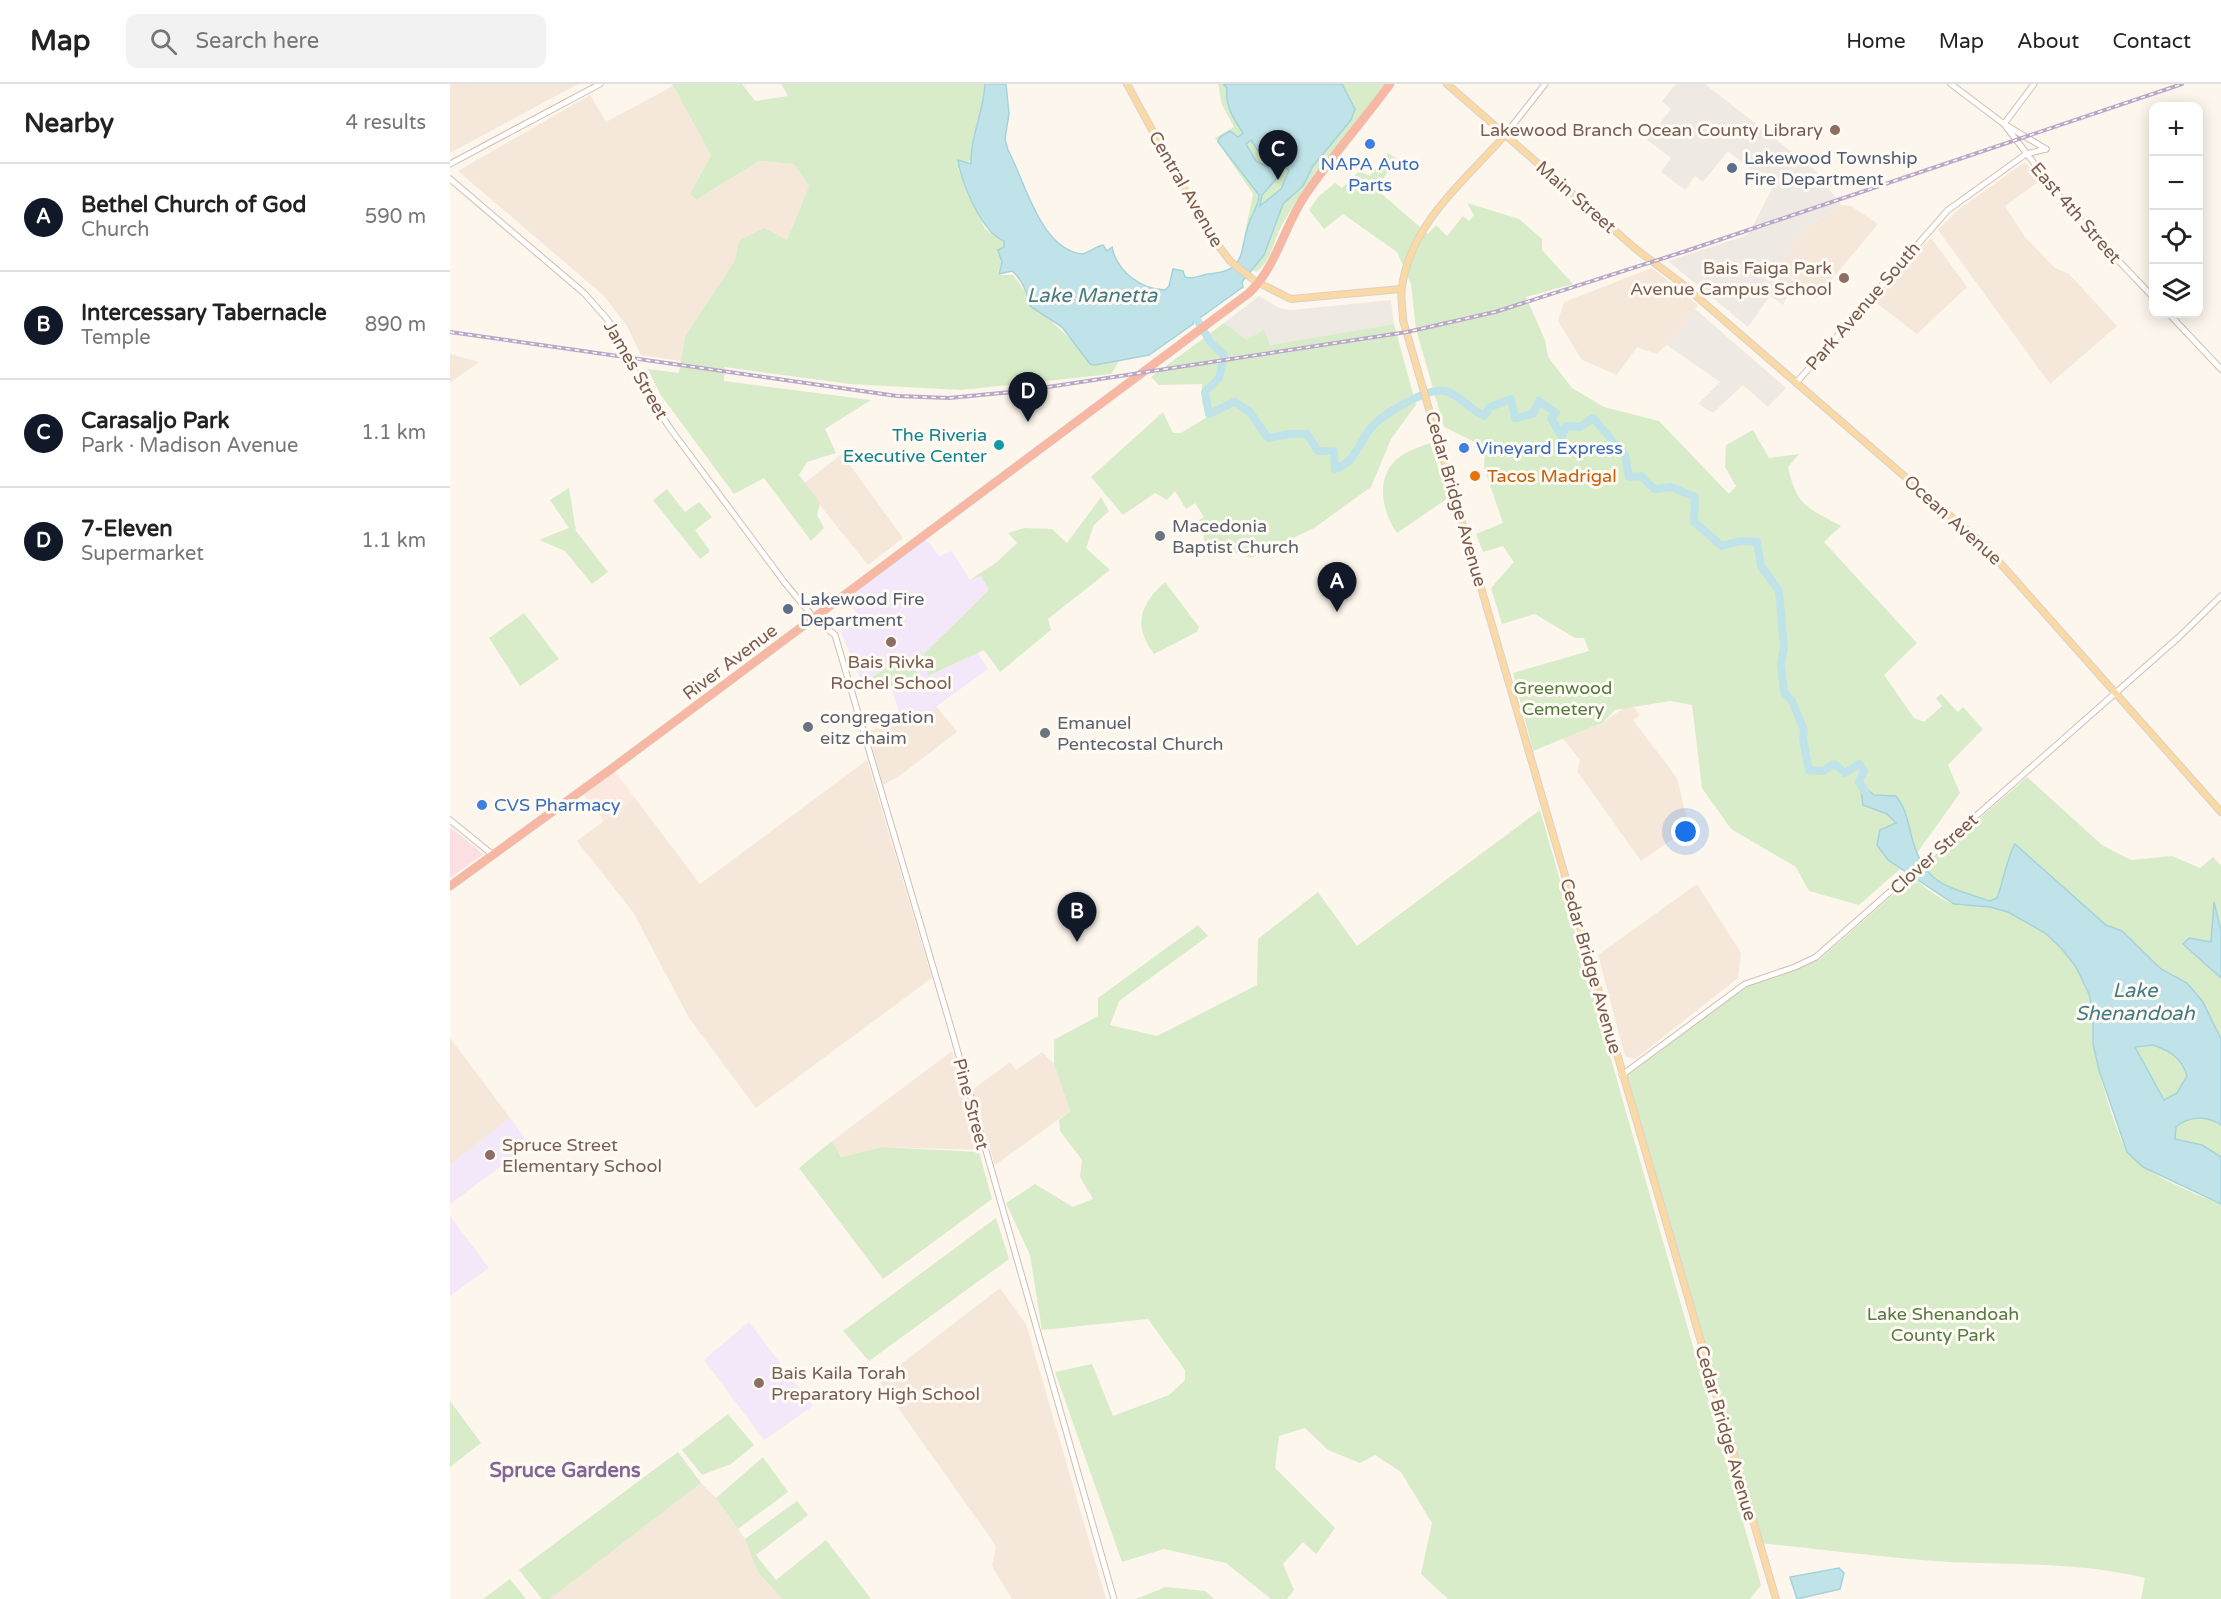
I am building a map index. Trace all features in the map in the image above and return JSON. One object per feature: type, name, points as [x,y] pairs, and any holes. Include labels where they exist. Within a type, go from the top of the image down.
[{"type":"highway","points":[[1258,283],[1306,193],[1390,84]]},
{"type":"highway","name":"River Avenue","points":[[450,886],[814,618],[1207,324],[1258,283]]},
{"type":"main road","name":"Central Avenue","points":[[1127,84],[1206,229],[1231,262],[1258,283],[1291,299],[1401,289]]},
{"type":"main road","name":"Main Street","points":[[1447,84],[1652,262]]},
{"type":"main road","points":[[1401,289],[1408,259],[1422,230],[1505,135]]},
{"type":"main road","name":"Ocean Avenue","points":[[1652,262],[1681,283],[1984,545],[2117,692],[2221,812]]},
{"type":"main road","name":"Cedar Bridge Avenue","points":[[1401,289],[1407,332],[1776,1599]]},
{"type":"street","points":[[450,164],[600,84]]},
{"type":"street","points":[[1505,135],[1545,84]]},
{"type":"street","points":[[1951,84],[2004,124],[2046,149],[2026,154]]},
{"type":"street","points":[[2004,124],[2034,84]]},
{"type":"street","name":"East 4th Street","points":[[2004,124],[2070,210],[2149,293]]},
{"type":"street","name":"Park Avenue South","points":[[1796,383],[1948,210],[2026,154]]},
{"type":"street","name":"James Street","points":[[450,179],[584,293],[607,319],[617,333],[644,390],[814,618]]},
{"type":"street","points":[[2173,318],[2221,369]]},
{"type":"street","name":"Clover Street","points":[[1622,1075],[1745,984],[1795,967],[1816,957],[2117,692],[2221,596]]},
{"type":"street","name":"Pine Street","points":[[814,618],[830,629],[838,642],[1114,1599]]},
{"type":"street","points":[[450,820],[492,855]]},
{"type":"shaded area","points":[[450,84],[578,84],[450,153]]},
{"type":"shaded area","points":[[1676,84],[1705,84],[1815,170],[1841,205],[1805,228],[1779,266],[1795,282],[1783,305],[1770,296],[1748,327],[1668,261],[1748,235],[1773,187],[1728,151],[1703,182],[1695,176],[1685,190],[1661,172],[1671,158],[1647,140],[1671,109],[1662,101]]},
{"type":"shaded area","points":[[673,86],[711,155],[690,194],[696,200],[759,161],[794,164],[809,186],[787,240],[739,241],[735,260],[685,336],[681,361],[641,355],[627,326],[603,295],[458,171],[590,95],[606,122]]},
{"type":"shaded area","points":[[2025,162],[2041,180],[2005,206],[2025,237],[2055,268],[2069,274],[2117,326],[2050,384],[1938,230],[1958,210]]},
{"type":"shaded area","points":[[1841,205],[1851,206],[1878,224],[1816,298],[1779,266],[1805,228]]},
{"type":"shaded area","points":[[1931,238],[1967,287],[1917,334],[1875,302]]},
{"type":"shaded area","points":[[1652,268],[1698,305],[1667,345],[1656,354],[1637,347],[1617,375],[1582,360],[1558,321],[1564,302]]},
{"type":"shaded area","points":[[1259,296],[1279,308],[1292,310],[1391,300],[1394,324],[1270,345],[1247,340],[1224,323]]},
{"type":"shaded area","points":[[1695,309],[1786,388],[1768,407],[1743,385],[1713,413],[1698,404],[1720,382],[1667,345]]},
{"type":"shaded area","points":[[450,354],[479,362],[450,383]]},
{"type":"shaded area","points":[[842,454],[903,538],[868,565],[803,484]]},
{"type":"shaded area","name":"Bais Rivka Rochel School","points":[[925,538],[939,556],[952,551],[970,580],[981,576],[990,590],[924,655],[928,676],[978,653],[988,669],[909,726],[902,721],[891,687],[918,679],[916,656],[893,664],[862,683],[841,632],[859,616],[845,599]]},
{"type":"shaded area","points":[[1631,703],[1640,715],[1633,720],[1677,778],[1689,828],[1641,861],[1577,771],[1580,760],[1563,739],[1602,723]]},
{"type":"shaded area","points":[[936,706],[957,732],[898,777],[883,785],[868,731],[902,721],[909,725]]},
{"type":"shaded area","points":[[867,760],[932,978],[756,1108],[689,1018],[633,912],[577,841],[635,798],[700,884]]},
{"type":"shaded area","points":[[614,770],[635,798],[604,821],[583,793]]},
{"type":"shaded area","points":[[450,827],[483,854],[450,878]]},
{"type":"shaded area","points":[[1697,884],[1741,953],[1738,978],[1635,1059],[1625,1056],[1598,955]]},
{"type":"shaded area","points":[[450,1038],[510,1118],[450,1165]]},
{"type":"shaded area","points":[[952,1051],[981,1150],[881,1147],[841,1157],[832,1141]]},
{"type":"shaded area","points":[[1042,1052],[1054,1064],[1070,1111],[995,1165],[972,1090],[1010,1062],[1016,1070]]},
{"type":"shaded area","name":"Spruce Street Elementary School","points":[[510,1118],[530,1145],[450,1204],[450,1165]]},
{"type":"shaded area","points":[[450,1216],[489,1268],[450,1296]]},
{"type":"shaded area","points":[[1000,1288],[1026,1324],[1106,1599],[1012,1599],[992,1566],[996,1546],[879,1381]]},
{"type":"shaded area","name":"Bais Kaila Torah Preparatory High School","points":[[749,1322],[813,1406],[764,1440],[704,1360]]},
{"type":"shaded area","points":[[701,1483],[716,1498],[745,1539],[757,1571],[782,1599],[550,1599]]},
{"type":"green space","points":[[672,84],[742,84],[755,101],[788,96],[781,84],[985,84],[973,140],[972,159],[958,169],[985,229],[1008,245],[997,275],[1013,275],[1039,310],[1093,360],[1120,360],[1111,374],[961,390],[850,384],[724,367],[724,381],[871,400],[825,429],[836,453],[807,462],[799,475],[820,503],[817,515],[824,528],[811,541],[764,478],[734,494],[660,394],[648,369],[679,373],[685,336],[735,260],[739,241],[764,228],[787,240],[809,186],[794,164],[759,161],[696,200],[690,194],[711,155]]},
{"type":"green space","points":[[1218,84],[1386,84],[1305,189],[1282,225],[1265,262],[1256,272],[1242,262],[1240,257],[1253,194],[1215,138],[1234,127],[1222,105]]},
{"type":"green space","name":"Greenwood Cemetery","points":[[1388,153],[1397,159],[1376,189],[1428,234],[1436,225],[1447,236],[1463,216],[1469,221],[1474,215],[1467,203],[1519,219],[1542,239],[1542,250],[1573,284],[1526,297],[1545,340],[1548,357],[1572,388],[1604,407],[1659,421],[1729,494],[1736,486],[1725,467],[1726,445],[1753,430],[1769,458],[1799,454],[1788,467],[1795,490],[1812,510],[1841,526],[1824,542],[1917,643],[1884,675],[1914,718],[1924,722],[1942,706],[1936,698],[1941,694],[1958,712],[1963,707],[1983,729],[1948,765],[1960,793],[1917,853],[1925,866],[2027,777],[2102,845],[2131,860],[2172,856],[2200,868],[2213,857],[2221,866],[2221,1039],[2203,1002],[2174,975],[2161,969],[2122,931],[2106,925],[2011,849],[2006,878],[1997,898],[1990,901],[1938,884],[1927,872],[1902,867],[1913,877],[1900,869],[1859,905],[1809,891],[1796,867],[1731,829],[1702,788],[1692,705],[1670,701],[1615,710],[1602,723],[1533,751],[1513,673],[1589,651],[1584,638],[1575,638],[1535,614],[1502,624],[1491,588],[1514,562],[1503,546],[1483,552],[1476,534],[1503,523],[1484,468],[1485,447],[1444,427],[1416,329],[1411,284],[1397,252],[1343,214],[1324,229],[1309,210],[1318,197],[1335,183],[1342,188],[1359,171],[1370,176]]},
{"type":"green space","points":[[1224,323],[1247,340],[1264,330],[1270,345],[1394,324],[1416,405],[1391,439],[1371,487],[1314,528],[1251,558],[1205,542],[1199,520],[1204,517],[1195,503],[1186,509],[1175,491],[1167,500],[1155,493],[1123,515],[1091,477],[1163,412],[1173,433],[1181,433],[1207,417],[1202,402],[1202,384],[1159,385],[1151,377]]},
{"type":"green space","points":[[1430,443],[1448,498],[1397,533],[1385,508],[1384,479],[1397,459]]},
{"type":"green space","points":[[569,488],[576,531],[608,572],[592,584],[565,551],[539,540],[569,528],[550,500]]},
{"type":"green space","points":[[667,489],[685,512],[699,502],[712,517],[695,530],[710,551],[700,559],[653,500]]},
{"type":"green space","points":[[1101,497],[1109,511],[1094,525],[1086,548],[1110,570],[1048,619],[1051,630],[1000,672],[984,650],[928,676],[924,654],[989,590],[981,576],[970,580],[997,562],[1017,543],[1008,533],[1024,528],[1052,529],[1067,543]]},
{"type":"green space","points":[[1165,582],[1199,627],[1197,632],[1154,654],[1143,634],[1142,616],[1149,599]]},
{"type":"green space","points":[[524,613],[559,659],[520,686],[489,638]]},
{"type":"green space","points":[[916,656],[918,679],[869,692],[862,683],[893,664]]},
{"type":"green space","points":[[1540,810],[1761,1585],[1750,1599],[1448,1599],[1421,1574],[1432,1523],[1401,1472],[1375,1455],[1360,1463],[1328,1450],[1305,1428],[1279,1436],[1275,1468],[1335,1528],[1316,1554],[1303,1542],[1283,1564],[1294,1590],[1287,1599],[1271,1599],[1226,1563],[1164,1549],[1122,1562],[1055,1372],[1092,1364],[1113,1416],[1169,1395],[1185,1380],[1185,1370],[1148,1319],[1042,1330],[1030,1255],[1006,1203],[1035,1184],[1073,1207],[1093,1199],[1080,1177],[1082,1160],[1060,1131],[1059,1120],[1070,1111],[1054,1064],[1054,1040],[1098,1016],[1098,998],[1198,925],[1208,936],[1119,1001],[1110,1025],[1157,1036],[1257,985],[1258,939],[1318,892],[1357,946]]},
{"type":"green space","name":"Lake Shenandoah County Park","points":[[1913,877],[1933,893],[1954,904],[2000,909],[2019,917],[2037,927],[2060,947],[2072,961],[2089,993],[2094,1015],[2093,1043],[2098,1067],[2113,1119],[2130,1155],[2172,1183],[2221,1204],[2221,1599],[2141,1599],[2145,1578],[2096,1569],[1949,1562],[1758,1543],[1622,1075],[1735,991],[1807,962],[1819,960]]},
{"type":"green space","points":[[2153,1045],[2174,1056],[2182,1064],[2187,1076],[2177,1093],[2164,1100],[2135,1046]]},
{"type":"green space","points":[[2186,1118],[2212,1118],[2221,1125],[2221,1157],[2202,1145],[2175,1139],[2175,1127]]},
{"type":"green space","points":[[832,1141],[841,1157],[881,1147],[979,1152],[992,1199],[883,1279],[799,1168]]},
{"type":"green space","points":[[996,1218],[1009,1259],[869,1361],[843,1331]]},
{"type":"green space","points":[[450,1401],[481,1443],[450,1467]]},
{"type":"green space","points":[[728,1414],[754,1445],[731,1464],[702,1475],[682,1450]]},
{"type":"green space","points":[[678,1452],[701,1483],[550,1599],[542,1599],[519,1570]]},
{"type":"green space","points":[[763,1457],[788,1492],[738,1529],[716,1498]]},
{"type":"green space","points":[[797,1501],[808,1515],[756,1555],[776,1580],[826,1540],[871,1599],[782,1599],[757,1571],[745,1539]]},
{"type":"green space","points":[[510,1579],[526,1599],[483,1599]]},
{"type":"green space","points":[[1166,1587],[1205,1591],[1214,1599],[1136,1599]]},
{"type":"water","name":"Lake Manetta","points":[[985,84],[1006,84],[1009,114],[1005,139],[1008,150],[1036,212],[1055,240],[1067,249],[1082,254],[1103,245],[1107,251],[1112,247],[1119,264],[1131,278],[1147,286],[1165,290],[1169,286],[1173,269],[1183,271],[1185,277],[1191,278],[1220,272],[1235,265],[1239,260],[1248,226],[1258,203],[1259,195],[1218,142],[1220,137],[1230,131],[1238,137],[1243,133],[1230,112],[1227,88],[1223,84],[1342,84],[1355,109],[1351,120],[1313,166],[1303,186],[1283,204],[1264,255],[1242,282],[1243,287],[1201,317],[1194,317],[1193,324],[1149,355],[1095,365],[1090,364],[1062,327],[1030,306],[1024,287],[1016,274],[1012,271],[999,274],[1002,262],[998,250],[1004,247],[1004,241],[988,228],[974,206],[963,181],[958,160],[971,164]],"holes":[[[1251,140],[1260,154],[1289,170],[1281,189],[1260,206],[1262,195],[1278,177],[1277,172],[1256,161],[1246,144]]]},
{"type":"water","name":"Lake Shenandoah","points":[[1860,783],[1874,795],[1896,796],[1906,814],[1916,851],[1930,874],[1949,887],[1990,901],[1997,898],[2015,844],[2106,925],[2122,931],[2161,969],[2187,983],[2203,1002],[2221,1039],[2221,1125],[2204,1118],[2192,1119],[2176,1127],[2175,1139],[2202,1145],[2221,1157],[2221,1204],[2143,1167],[2127,1152],[2099,1070],[2093,1044],[2093,1012],[2089,994],[2076,967],[2061,948],[2045,933],[2008,912],[1990,907],[1954,904],[1888,860],[1877,845],[1880,830],[1896,823],[1887,814],[1863,805]],"holes":[[[2153,1045],[2179,1060],[2187,1076],[2177,1093],[2164,1100],[2135,1047]]]},
{"type":"water","points":[[2214,902],[2221,931],[2221,978],[2183,944],[2189,938],[2211,942]]},
{"type":"water","points":[[1839,1568],[1844,1573],[1840,1589],[1797,1599],[1790,1577]]},
{"type":"waterway","points":[[1190,308],[1211,343],[1224,355],[1219,378],[1205,392],[1209,414],[1234,402],[1249,411],[1268,438],[1289,434],[1307,434],[1318,451],[1334,451],[1335,469],[1348,462],[1371,428],[1384,416],[1405,403],[1437,391],[1451,393],[1484,416],[1490,407],[1511,399],[1515,418],[1533,414],[1539,401],[1556,413],[1551,418],[1562,437],[1566,426],[1580,427],[1593,418],[1625,455],[1629,477],[1641,476],[1654,489],[1671,487],[1695,497],[1694,522],[1722,546],[1740,541],[1757,542],[1761,566],[1779,591],[1784,647],[1781,664],[1784,692],[1792,701],[1804,730],[1803,739],[1809,770],[1823,771],[1834,764],[1845,773],[1859,764],[1864,771],[1859,782],[1866,793]]},
{"type":"railway","points":[[450,332],[897,396],[949,398],[1022,391],[1407,332],[1495,312],[1686,251],[2182,84]]},
{"type":"place","name":"Lakewood Branch Ocean County Library","points":[[1835,130]]},
{"type":"place","name":"NAPA Auto Parts","points":[[1370,144]]},
{"type":"place","name":"Lakewood Township Fire Department","points":[[1732,168]]},
{"type":"place","name":"Carasaljo Park","points":[[1278,180]]},
{"type":"place","name":"Bais Faiga Park Avenue Campus School","points":[[1844,278]]},
{"type":"place","name":"7-Eleven","points":[[1028,422]]},
{"type":"place","name":"The Riveria Executive Center","points":[[999,445]]},
{"type":"place","name":"Vineyard Express","points":[[1464,448]]},
{"type":"place","name":"Tacos Madrigal","points":[[1475,476]]},
{"type":"place","name":"Macedonia Baptist Church","points":[[1160,536]]},
{"type":"place","name":"Lakewood Fire Department","points":[[788,609]]},
{"type":"place","name":"Bethel Church of God","points":[[1337,612]]},
{"type":"place","name":"Bais Rivka Rochel School","points":[[891,642]]},
{"type":"place","name":"congregation eitz chaim","points":[[808,727]]},
{"type":"place","name":"Emanuel Pentecostal Church","points":[[1045,733]]},
{"type":"place","name":"CVS Pharmacy","points":[[482,805]]},
{"type":"place","name":"Intercessary Tabernacle","points":[[1077,942]]},
{"type":"place","name":"Spruce Street Elementary School","points":[[490,1155]]},
{"type":"place","name":"Bais Kaila Torah Preparatory High School","points":[[759,1383]]},
{"type":"district","name":"Spruce Gardens","points":[[565,1471]]}]
